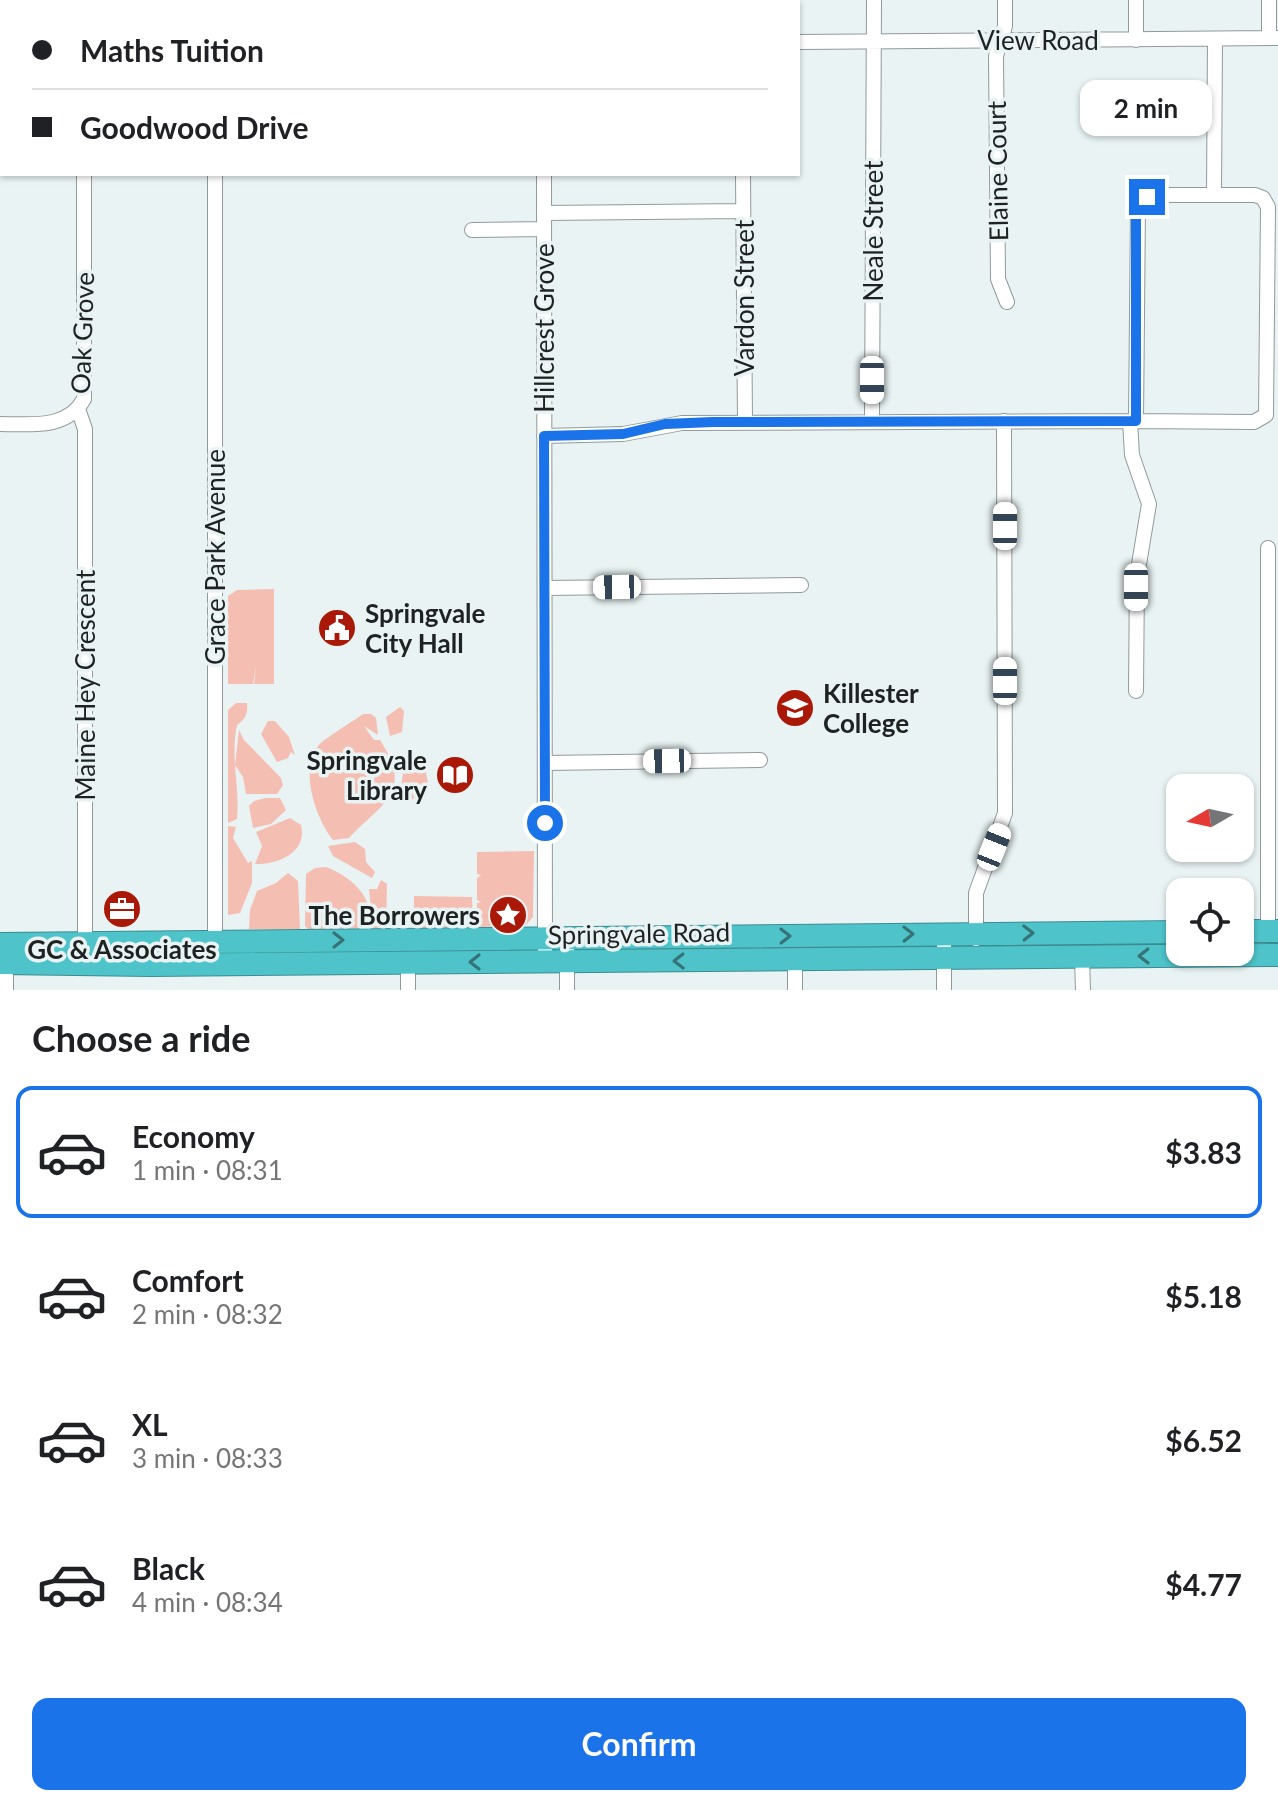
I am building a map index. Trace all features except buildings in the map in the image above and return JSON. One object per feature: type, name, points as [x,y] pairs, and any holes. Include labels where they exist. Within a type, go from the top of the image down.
[{"type":"highway","name":"Springvale Road","points":[[85,952],[215,941],[1166,932]]},
{"type":"highway","points":[[288,940],[288,964]]},
{"type":"highway","name":"Springvale Road","points":[[3,953],[85,952],[288,964],[1278,955]]},
{"type":"street","name":"Neale Street","points":[[872,421],[874,0]]},
{"type":"street","name":"Elaine Court","points":[[1005,0],[1002,40],[996,56],[998,279],[1007,302]]},
{"type":"street","points":[[1136,0],[1136,40]]},
{"type":"street","points":[[1269,0],[1274,38]]},
{"type":"street","name":"View Road","points":[[800,42],[1274,38]]},
{"type":"street","points":[[1214,195],[1215,39]]},
{"type":"street","name":"Oak Grove","points":[[0,424],[53,422],[78,409],[84,393],[84,176]]},
{"type":"street","name":"Grace Park Avenue","points":[[215,176],[215,941]]},
{"type":"street","name":"Hillcrest Grove","points":[[544,176],[545,763],[556,962]]},
{"type":"street","name":"Vardon Street","points":[[743,176],[745,422]]},
{"type":"street","points":[[544,436],[623,434],[665,424],[745,422],[1133,421],[1249,423],[1269,422],[1267,204],[1257,195],[1151,195],[1136,209],[1133,421],[1132,455],[1149,504],[1137,576],[1136,691]]},
{"type":"street","points":[[544,213],[743,211]]},
{"type":"street","points":[[472,230],[544,229]]},
{"type":"street","name":"Maine Hey Crescent","points":[[78,409],[85,429],[85,952]]},
{"type":"street","points":[[976,957],[975,895],[1005,813],[1004,421]]},
{"type":"street","points":[[1268,548],[1273,931]]},
{"type":"street","points":[[545,588],[801,585]]},
{"type":"street","points":[[545,763],[760,760]]},
{"type":"street","points":[[944,934],[944,990]]},
{"type":"street","points":[[556,938],[556,962],[567,990]]},
{"type":"street","points":[[3,953],[6,990]]},
{"type":"street","points":[[1082,957],[1083,990]]},
{"type":"street","points":[[795,959],[795,990]]},
{"type":"street","points":[[408,963],[408,990]]},
{"type":"shaded area","points":[[274,589],[274,684],[254,684],[256,666],[253,684],[228,684],[228,596],[237,590]]},
{"type":"shaded area","points":[[236,703],[247,703],[247,710],[237,725],[235,737],[237,819],[228,823],[228,710]]},
{"type":"shaded area","points":[[400,707],[404,711],[402,732],[390,736],[386,717]]},
{"type":"shaded area","points":[[363,714],[376,718],[378,735],[364,726],[374,740],[380,740],[390,758],[394,785],[383,805],[349,838],[333,840],[321,820],[312,794],[312,756],[321,743]]},
{"type":"shaded area","points":[[268,721],[275,721],[289,737],[295,755],[291,752],[288,758],[277,762],[261,734]]},
{"type":"shaded area","points":[[239,730],[244,740],[281,778],[283,785],[277,794],[246,794],[243,777],[235,765]]},
{"type":"shaded area","points":[[405,757],[424,762],[429,789],[408,802],[400,795]]},
{"type":"shaded area","points":[[266,798],[280,798],[286,810],[271,824],[253,828],[249,806]]},
{"type":"shaded area","points":[[290,818],[301,825],[302,834],[296,849],[282,859],[255,864],[262,846],[256,832]]},
{"type":"shaded area","points":[[228,826],[236,827],[233,838],[248,863],[252,861],[252,883],[240,913],[228,915]]},
{"type":"shaded area","points":[[355,842],[365,849],[366,862],[375,872],[372,878],[333,856],[328,846]]},
{"type":"shaded area","points":[[534,851],[533,917],[525,926],[477,927],[477,903],[481,902],[477,900],[477,878],[481,875],[477,874],[477,852]]},
{"type":"shaded area","points":[[326,867],[344,876],[360,890],[369,908],[366,928],[308,929],[305,926],[306,874],[315,868]]},
{"type":"shaded area","points":[[288,873],[298,881],[300,929],[249,929],[250,910],[257,891],[276,883]]},
{"type":"shaded area","points":[[381,880],[387,884],[386,928],[373,928],[369,889],[377,889]]},
{"type":"shaded area","points":[[414,896],[472,897],[473,927],[414,928]]},
{"type":"place","name":"Springvale City Hall","points":[[337,628]]},
{"type":"place","name":"Killester College","points":[[795,708]]},
{"type":"place","name":"Springvale Library","points":[[455,775]]},
{"type":"place","name":"GC & Associates","points":[[122,909]]},
{"type":"place","name":"The Borrowers","points":[[508,915]]},
{"type":"route","points":[[545,823],[544,436],[623,434],[665,424],[713,422],[1136,421],[1136,209],[1147,197]]}]
